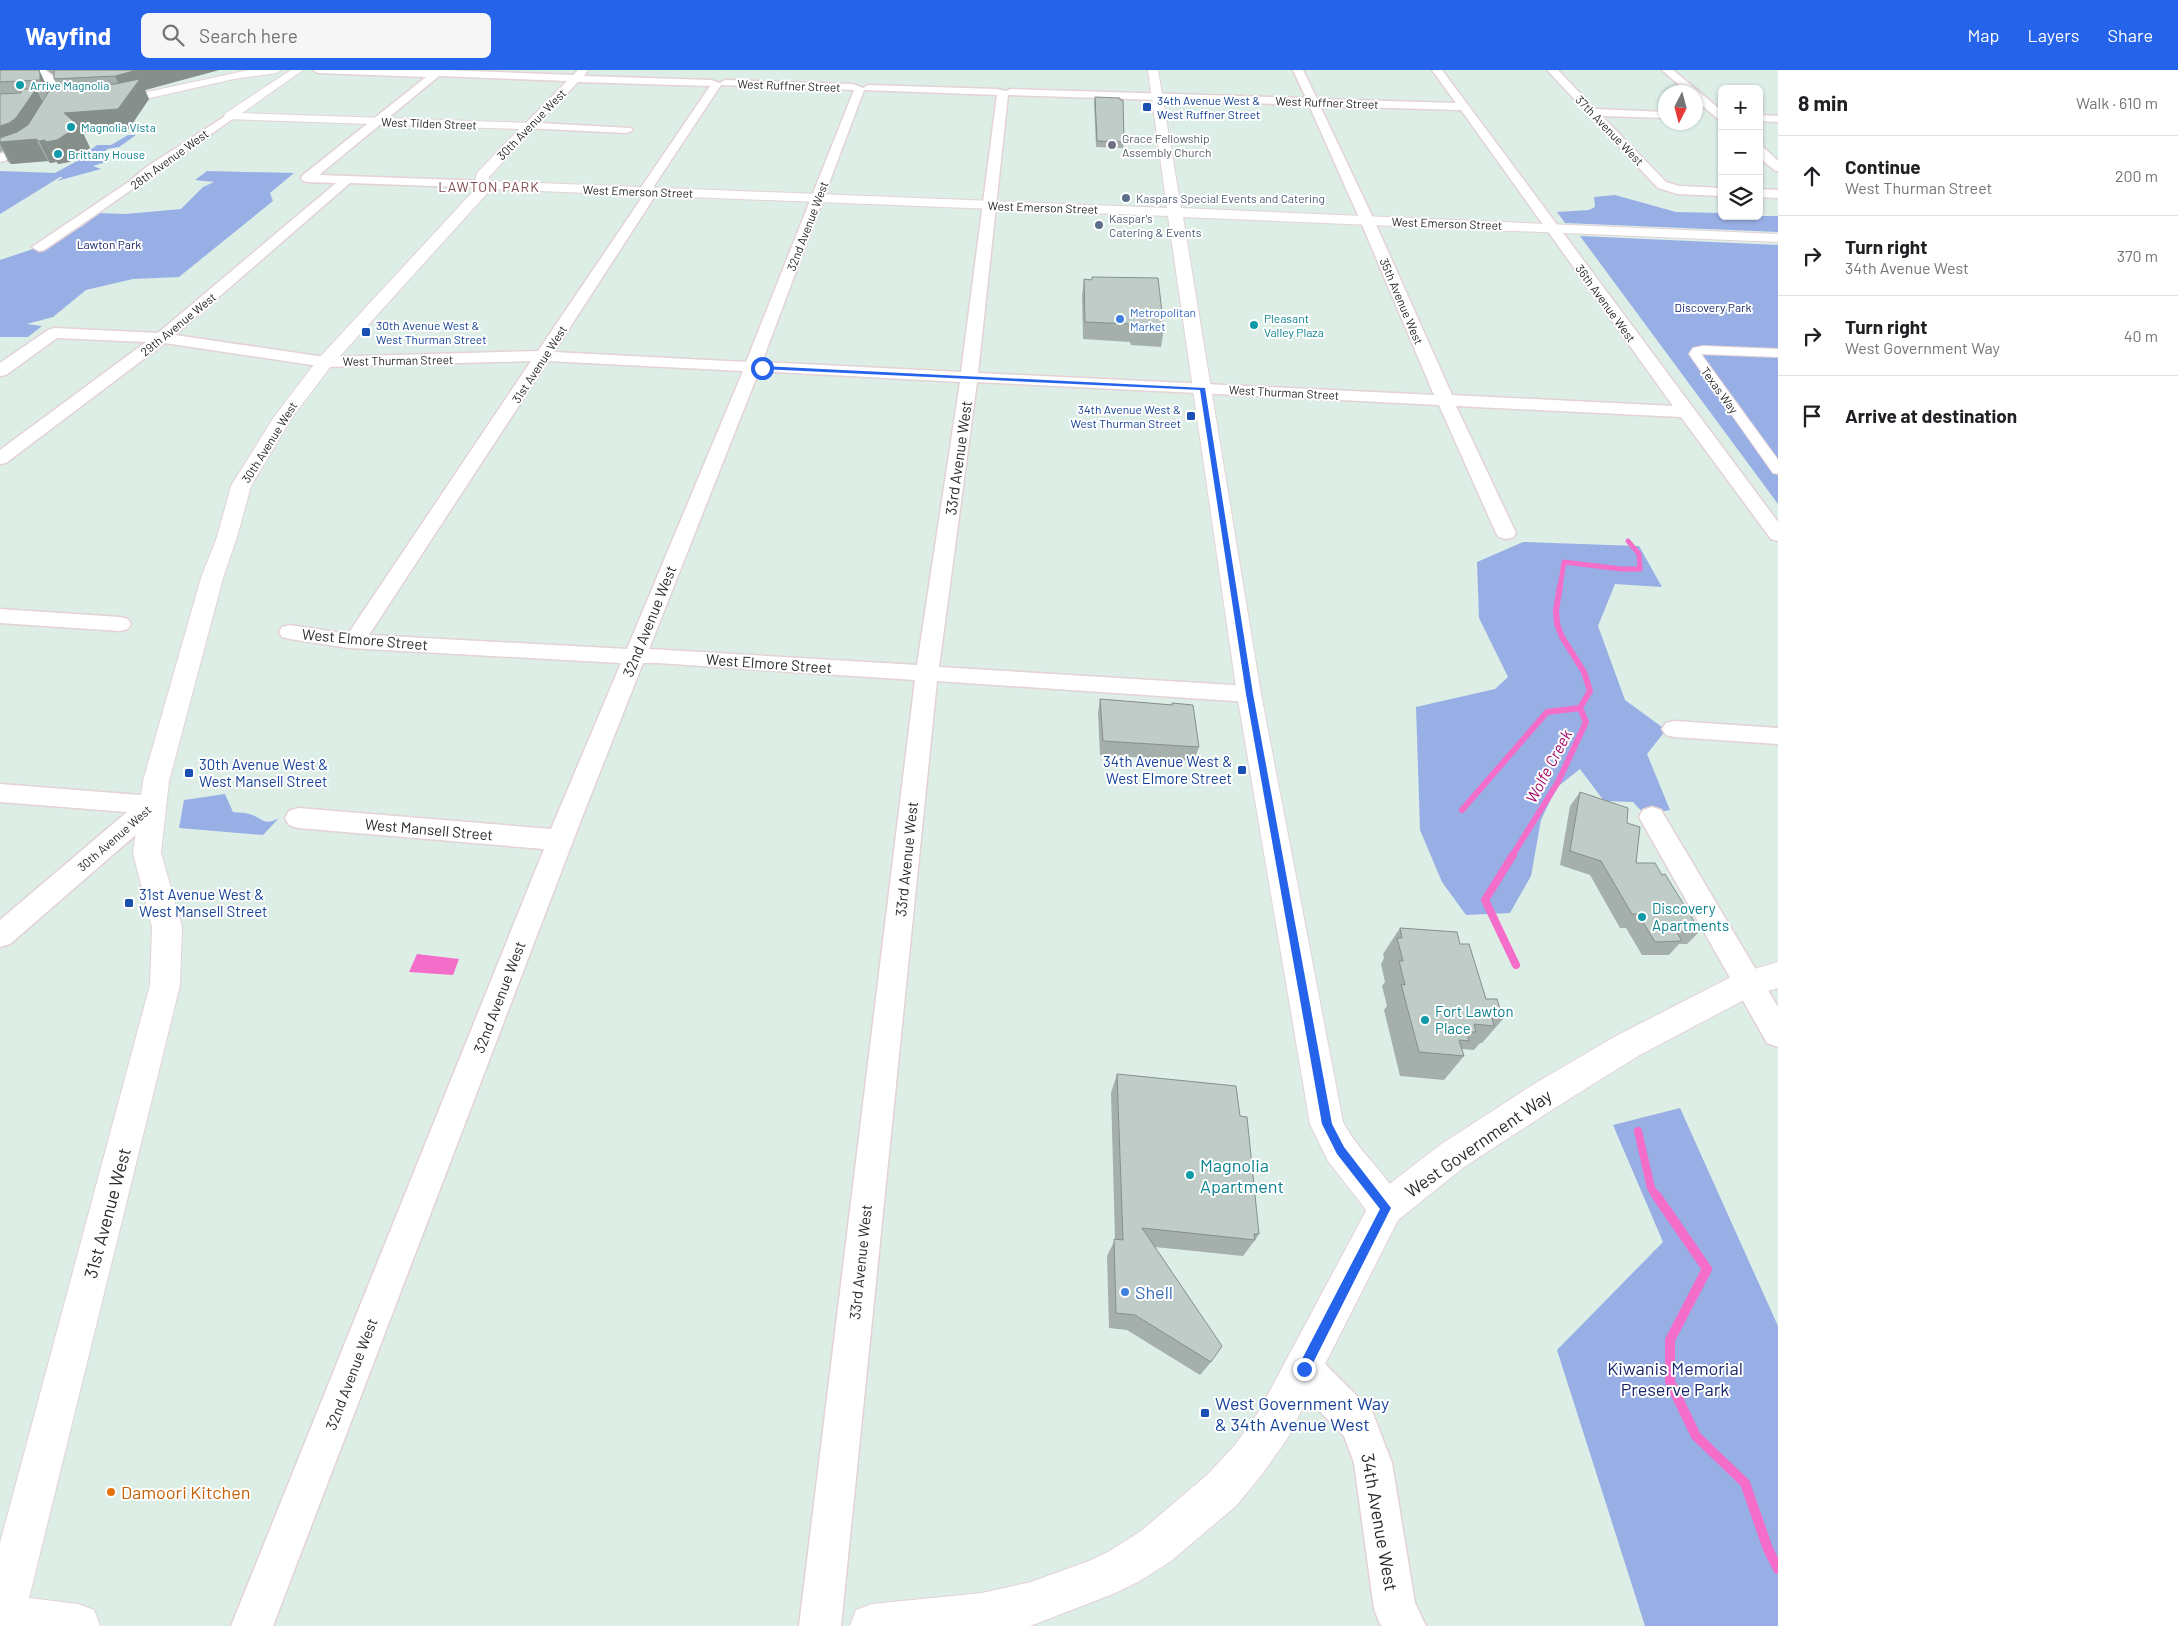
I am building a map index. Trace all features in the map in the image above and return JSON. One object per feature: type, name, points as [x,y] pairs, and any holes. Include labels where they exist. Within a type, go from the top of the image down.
[{"type":"street","points":[[38,70],[53,83],[61,104]]},
{"type":"street","points":[[99,103],[151,95],[242,73],[276,70]]},
{"type":"street","name":"28th Avenue West","points":[[39,246],[134,184],[149,171],[298,70]]},
{"type":"street","name":"West Ruffner Street","points":[[318,70],[718,83],[1004,89],[1158,97],[1462,107]]},
{"type":"street","name":"30th Avenue West","points":[[0,936],[153,805],[156,781],[198,625],[241,486],[283,417],[325,362],[487,185],[482,181],[482,176],[584,70]]},
{"type":"street","name":"31st Avenue West","points":[[355,640],[649,196],[648,186],[726,70]]},
{"type":"street","points":[[1153,70],[1250,694],[1327,1124],[1340,1150],[1386,1208]]},
{"type":"street","name":"35th Avenue West","points":[[1298,70],[1506,533]]},
{"type":"street","name":"36th Avenue West","points":[[1437,70],[1685,412],[1778,536]]},
{"type":"street","name":"37th Avenue West","points":[[1552,70],[1662,185],[1668,188],[1718,192]]},
{"type":"street","points":[[1667,70],[1684,85]]},
{"type":"street","points":[[378,121],[438,73]]},
{"type":"street","name":"32nd Avenue West","points":[[252,1626],[560,840],[753,367],[861,85]]},
{"type":"street","name":"33rd Avenue West","points":[[820,1626],[927,673],[970,377],[988,204],[1004,89]]},
{"type":"street","points":[[1703,101],[1718,114]]},
{"type":"street","points":[[45,105],[61,104]]},
{"type":"street","points":[[0,158],[25,149],[34,143],[61,104]]},
{"type":"street","points":[[1593,112],[1658,115]]},
{"type":"street","name":"West Tilden Street","points":[[230,116],[628,130]]},
{"type":"street","points":[[1703,116],[1718,117]]},
{"type":"street","points":[[1763,118],[1778,119]]},
{"type":"street","name":"West Emerson Street","points":[[378,121],[307,178],[988,204],[1778,238]]},
{"type":"street","points":[[1763,153],[1778,166]]},
{"type":"street","name":"29th Avenue West","points":[[0,459],[162,338],[348,179]]},
{"type":"street","points":[[1763,193],[1778,194]]},
{"type":"street","name":"West Thurman Street","points":[[0,372],[54,333],[162,338],[325,362],[544,356],[1685,412]]},
{"type":"street","name":"Texas Way","points":[[1778,353],[1703,350],[1697,351],[1695,354],[1778,470]]},
{"type":"street","points":[[0,616],[120,624]]},
{"type":"street","name":"West Elmore Street","points":[[290,632],[308,636],[355,640],[612,657],[658,656],[1250,694]]},
{"type":"street","points":[[1674,729],[1778,736]]},
{"type":"street","points":[[0,793],[153,805]]},
{"type":"street","name":"31st Avenue West","points":[[1,1617],[165,984],[167,927],[148,853],[153,805]]},
{"type":"street","points":[[1652,817],[1778,1034]]},
{"type":"street","name":"West Mansell Street","points":[[298,818],[560,840]]},
{"type":"street","name":"West Government Way","points":[[872,1626],[982,1615],[1031,1604],[1066,1592],[1123,1567],[1156,1546],[1222,1490],[1250,1459],[1273,1425],[1304,1369],[1386,1208],[1452,1156],[1636,1040],[1748,983],[1778,975]]},
{"type":"street","name":"34th Avenue West","points":[[1304,1369],[1359,1424],[1373,1462],[1400,1617]]},
{"type":"street","points":[[1,1617],[78,1626]]},
{"type":"green space","points":[[128,135],[136,135],[119,147],[107,149],[104,154],[95,158],[109,161],[93,166],[101,169],[57,181],[63,177],[60,177],[0,214],[0,171],[55,173],[77,161],[97,145],[111,145]]},
{"type":"green space","name":"Lawton Park","points":[[207,171],[294,173],[270,193],[273,201],[179,277],[133,279],[86,290],[53,317],[27,324],[42,326],[28,337],[0,337],[0,260],[51,243],[81,227],[100,213],[125,214],[181,209],[203,187],[214,182],[195,180]]},
{"type":"green space","points":[[1615,195],[1676,212],[1718,213],[1718,220],[1763,220],[1763,216],[1778,216],[1778,232],[1565,223],[1557,212],[1589,210],[1595,207],[1594,197]]},
{"type":"green space","name":"Discovery Park","points":[[1580,236],[1778,245],[1778,504]]},
{"type":"green space","points":[[1523,542],[1639,546],[1662,587],[1615,584],[1598,626],[1625,700],[1666,730],[1647,754],[1670,810],[1645,815],[1633,802],[1604,801],[1580,769],[1556,788],[1541,820],[1531,876],[1510,913],[1466,915],[1442,882],[1420,830],[1416,707],[1495,689],[1508,677],[1479,618],[1477,562]]},
{"type":"green space","points":[[225,794],[233,812],[247,813],[270,822],[279,818],[263,835],[179,828],[184,800]]},
{"type":"green space","name":"Kiwanis Memorial Preserve Park","points":[[1680,1108],[1778,1326],[1778,1626],[1645,1626],[1557,1350],[1663,1242],[1613,1125]]},
{"type":"shaded area","points":[[417,954],[459,959],[453,975],[409,972]]},
{"type":"building","points":[[0,70],[39,70],[40,80],[0,82]]},
{"type":"building","points":[[54,70],[137,70],[115,76],[54,79]]},
{"type":"building","points":[[140,79],[118,109],[64,113],[79,126],[57,140],[46,142],[45,140],[39,141],[36,139],[0,142],[0,138],[17,132],[28,125],[51,88],[115,84]]},
{"type":"building","points":[[21,89],[36,89],[16,118],[0,126],[0,94],[21,93]]},
{"type":"building","points":[[1095,97],[1120,98],[1120,100],[1123,100],[1124,142],[1097,141]]},
{"type":"building","points":[[1092,277],[1158,278],[1164,329],[1134,328],[1133,324],[1085,322],[1084,279],[1092,280]]},
{"type":"building","points":[[1100,699],[1193,705],[1199,747],[1103,741]]},
{"type":"building","points":[[1580,792],[1628,808],[1627,823],[1640,827],[1636,863],[1655,863],[1662,875],[1665,874],[1700,931],[1676,931],[1682,941],[1655,942],[1638,914],[1632,914],[1601,861],[1570,851]]},
{"type":"building","points":[[1400,928],[1457,932],[1460,944],[1469,944],[1486,999],[1497,999],[1503,1019],[1492,1018],[1494,1026],[1474,1024],[1476,1032],[1467,1032],[1469,1041],[1459,1040],[1464,1056],[1419,1052],[1401,984],[1405,985],[1399,961],[1403,961],[1397,938],[1402,938]]},
{"type":"building","points":[[1117,1074],[1236,1086],[1240,1116],[1247,1117],[1259,1234],[1254,1234],[1255,1240],[1142,1228],[1222,1346],[1211,1362],[1135,1315],[1116,1313],[1114,1239],[1123,1240]]},
{"type":"waterway","name":"Wolfe Creek","points":[[1560,587],[1564,562],[1621,569],[1640,569],[1639,554],[1628,541]]},
{"type":"waterway","name":"Wolfe Creek","points":[[1560,586],[1556,610],[1557,624],[1562,637],[1584,672],[1590,691],[1580,708]]},
{"type":"waterway","points":[[1462,810],[1547,712],[1580,708]]},
{"type":"waterway","name":"Wolfe Creek","points":[[1512,856],[1558,782],[1586,722],[1580,708]]},
{"type":"waterway","name":"Wolfe Creek","points":[[1513,855],[1485,900],[1516,965]]},
{"type":"waterway","name":"Wolfe Creek","points":[[1638,1131],[1651,1188],[1657,1197]]},
{"type":"waterway","name":"Wolfe Creek","points":[[1656,1195],[1707,1269],[1670,1340],[1670,1382],[1696,1436],[1745,1483],[1768,1549],[1778,1569]]},
{"type":"place","name":"Arrive Magnolia","points":[[20,85]]},
{"type":"place","name":"34th Avenue West & West Ruffner Street","points":[[1147,107]]},
{"type":"place","name":"Magnolia Vista","points":[[71,127]]},
{"type":"place","name":"Grace Fellowship Assembly Church","points":[[1112,145]]},
{"type":"place","name":"Brittany House","points":[[58,154]]},
{"type":"place","name":"Kaspars Special Events and Catering","points":[[1126,198]]},
{"type":"place","name":"Kaspar's Catering & Events","points":[[1099,225]]},
{"type":"place","name":"Metropolitan Market","points":[[1120,319]]},
{"type":"place","name":"Pleasant Valley Plaza","points":[[1254,325]]},
{"type":"place","name":"30th Avenue West & West Thurman Street","points":[[366,332]]},
{"type":"place","name":"34th Avenue West & West Thurman Street","points":[[1191,416]]},
{"type":"place","name":"34th Avenue West & West Elmore Street","points":[[1242,770]]},
{"type":"place","name":"30th Avenue West & West Mansell Street","points":[[189,773]]},
{"type":"place","name":"31st Avenue West & West Mansell Street","points":[[129,903]]},
{"type":"place","name":"Discovery Apartments","points":[[1642,917]]},
{"type":"place","name":"Fort Lawton Place","points":[[1425,1020]]},
{"type":"place","name":"Magnolia Apartment","points":[[1190,1175]]},
{"type":"place","name":"Shell","points":[[1125,1292]]},
{"type":"place","name":"West Government Way & 34th Avenue West","points":[[1205,1413]]},
{"type":"place","name":"Damoori Kitchen","points":[[111,1492]]},
{"type":"district","name":"LAWTON PARK","points":[[489,186]]},
{"type":"route","points":[[762,368],[1202,388],[1250,694],[1327,1124],[1340,1150],[1386,1208],[1304,1369]]}]
